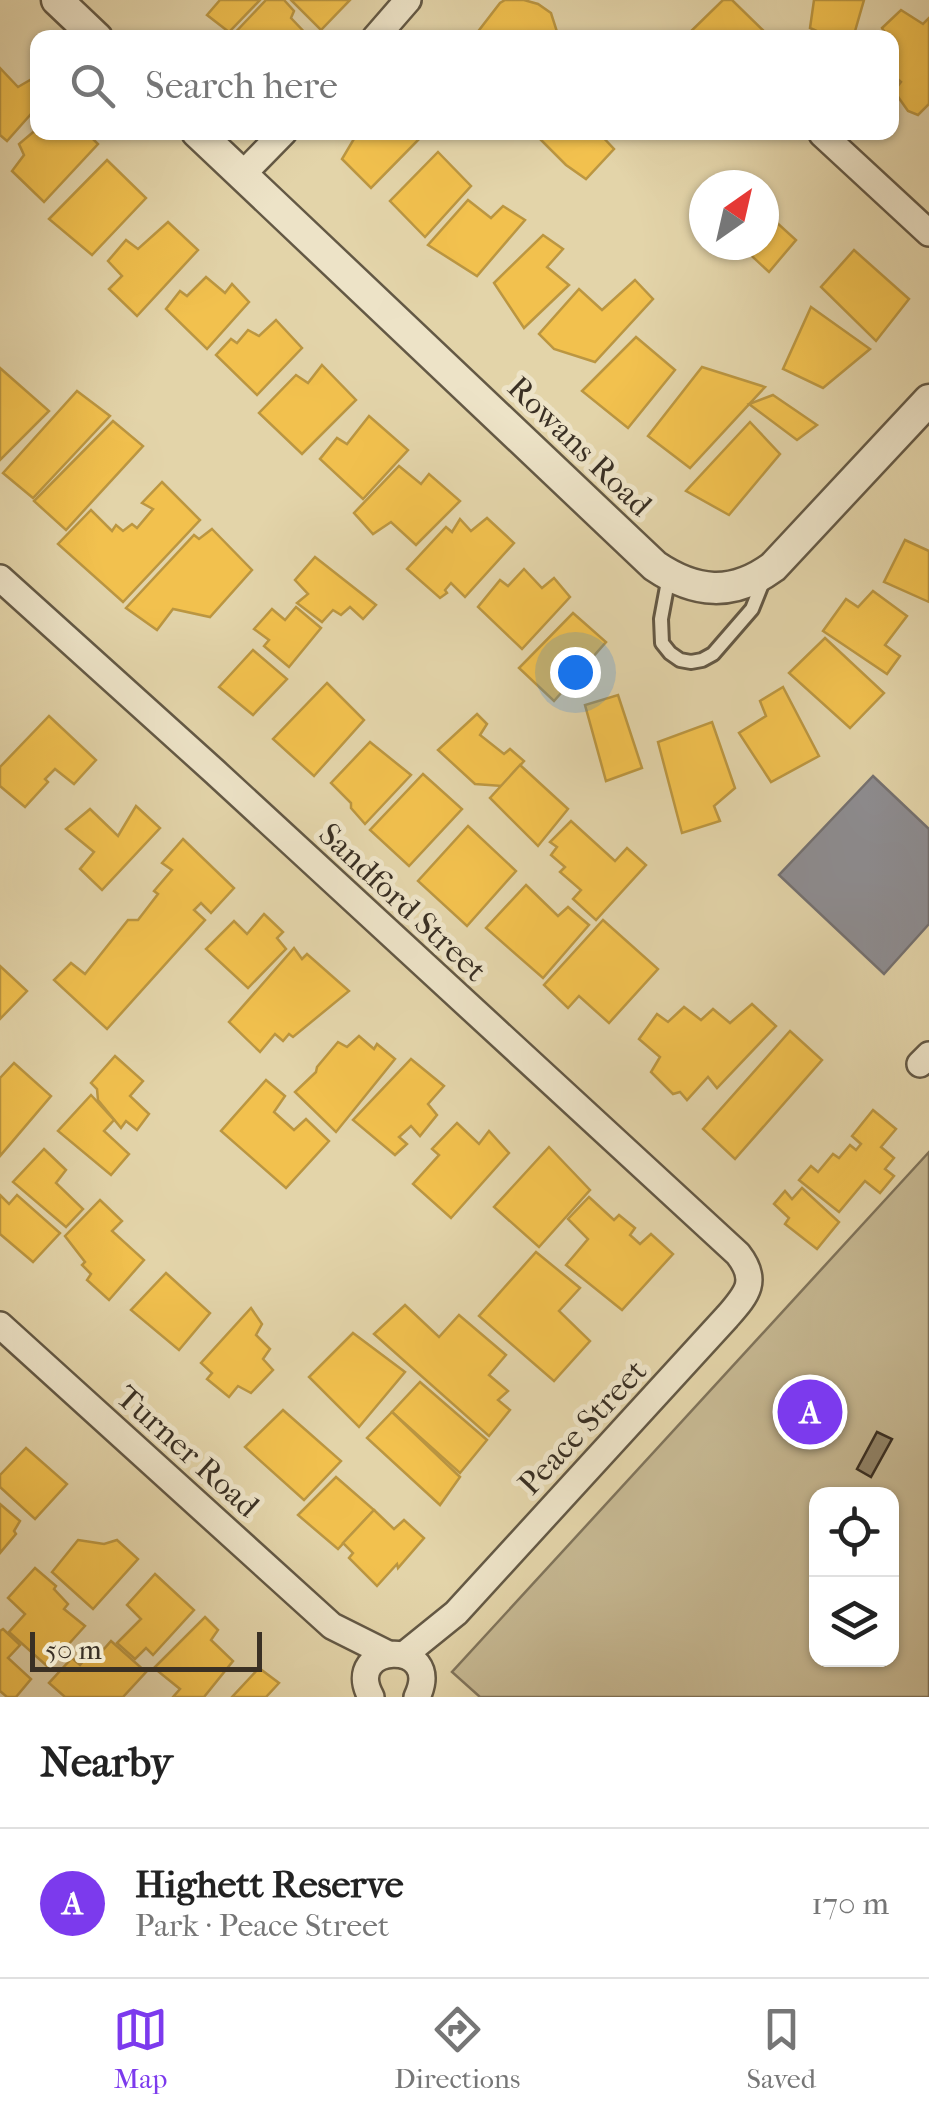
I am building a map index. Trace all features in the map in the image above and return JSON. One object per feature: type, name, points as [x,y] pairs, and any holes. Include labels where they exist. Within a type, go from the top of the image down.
[{"type":"street","points":[[57,0],[88,30]]},
{"type":"street","points":[[382,30],[408,0]]},
{"type":"street","name":"Rowans Road","points":[[205,140],[654,566],[688,584],[727,588],[766,572],[929,400]]},
{"type":"street","points":[[242,175],[276,140]]},
{"type":"street","points":[[828,140],[929,233]]},
{"type":"street","name":"Sandford Street","points":[[0,578],[738,1254],[748,1267],[750,1281]]},
{"type":"street","name":"Peace Street","points":[[368,1691],[373,1662],[396,1654],[456,1613],[728,1318],[750,1281]]},
{"type":"street","name":"Turner Road","points":[[0,1325],[332,1626],[396,1654]]},
{"type":"street","name":"Peace Street","points":[[423,1689],[456,1613]]},
{"type":"street","name":"Turner Road","points":[[332,1626],[368,1691]]},
{"type":"street","points":[[396,1654],[418,1667],[423,1689]]},
{"type":"lane","points":[[670,576],[661,619],[662,643],[680,660],[691,662],[712,654],[752,610],[766,572]]},
{"type":"shaded area","points":[[929,1152],[929,1697],[480,1697],[452,1672]]},
{"type":"building: Homes","points":[[220,0],[260,0],[231,30],[207,15]]},
{"type":"building: Homes","points":[[266,0],[284,0],[294,11],[291,18],[302,30],[238,30]]},
{"type":"building: Homes","points":[[291,0],[350,0],[321,30]]},
{"type":"building: Homes","points":[[524,0],[538,4],[551,13],[556,30],[479,30],[500,3]]},
{"type":"building: Homes","points":[[723,0],[732,0],[763,30],[692,30]]},
{"type":"building: Homes","points":[[814,0],[864,0],[855,30],[810,28]]},
{"type":"building: Homes","points":[[901,10],[923,24],[929,18],[929,104],[918,115],[908,111],[899,98],[899,30],[882,28]]},
{"type":"building: Homes","points":[[0,68],[18,87],[30,80],[30,115],[7,141],[0,135]]},
{"type":"building: Homes","points":[[30,135],[30,140],[94,140],[98,144],[44,202],[12,171],[24,155],[19,144]]},
{"type":"building: Homes","points":[[353,140],[418,140],[371,188],[342,159]]},
{"type":"building: Homes","points":[[541,140],[606,140],[614,149],[586,179]]},
{"type":"building: Homes","points":[[438,152],[471,186],[425,237],[390,201]]},
{"type":"building: Homes","points":[[107,160],[146,198],[92,255],[49,219]]},
{"type":"building: Homes","points":[[468,200],[491,218],[503,206],[525,220],[477,276],[428,245]]},
{"type":"building: Homes","points":[[168,222],[198,250],[137,316],[109,289],[122,276],[108,261],[126,240],[138,249]]},
{"type":"building: Homes","points":[[779,225],[796,240],[769,272],[756,260],[779,260]]},
{"type":"building: Homes","points":[[543,235],[563,249],[547,267],[569,285],[524,328],[494,283]]},
{"type":"building: Homes","points":[[854,250],[909,299],[876,341],[821,287]]},
{"type":"building: Homes","points":[[206,277],[225,293],[232,284],[249,302],[207,349],[166,309],[180,291],[187,296]]},
{"type":"building: Homes","points":[[635,280],[653,299],[595,362],[554,349],[539,334],[579,289],[602,310]]},
{"type":"building: Homes","points":[[811,307],[870,349],[823,388],[783,369]]},
{"type":"building: Homes","points":[[276,320],[302,348],[257,395],[216,355],[231,339],[237,343],[248,330],[259,336]]},
{"type":"building: Homes","points":[[636,337],[675,370],[628,428],[582,391]]},
{"type":"building: Homes","points":[[322,365],[356,400],[302,454],[259,413],[296,375],[308,383]]},
{"type":"building: Homes","points":[[702,367],[765,387],[690,468],[648,436]]},
{"type":"building: Homes","points":[[0,368],[49,411],[0,460]]},
{"type":"building: Homes","points":[[77,391],[110,416],[33,498],[3,473]]},
{"type":"building: Homes","points":[[773,395],[817,425],[797,440],[749,404]]},
{"type":"building: Homes","points":[[369,416],[408,450],[363,499],[320,459],[337,438],[347,444]]},
{"type":"building: Homes","points":[[113,421],[143,446],[66,530],[34,501]]},
{"type":"building: Homes","points":[[750,422],[780,454],[729,515],[686,491]]},
{"type":"building: Homes","points":[[399,466],[421,484],[429,474],[460,501],[416,545],[391,522],[373,534],[354,513]]},
{"type":"building: Homes","points":[[162,482],[200,520],[123,602],[58,544],[91,510],[112,531],[116,525],[123,531],[132,524],[137,528],[153,509],[142,503]]},
{"type":"building: Homes","points":[[487,518],[514,543],[465,597],[451,583],[440,598],[407,569],[446,527],[452,532],[460,519],[471,531]]},
{"type":"building: Homes","points":[[212,529],[252,570],[210,617],[173,609],[157,630],[126,608],[194,535],[199,539]]},
{"type":"building: Homes","points":[[905,540],[929,551],[929,602],[884,582]]},
{"type":"building: Homes","points":[[315,557],[376,605],[363,619],[350,607],[341,615],[333,610],[322,622],[297,603],[308,594],[295,580]]},
{"type":"building: Homes","points":[[524,569],[542,588],[554,578],[570,597],[522,649],[478,607],[500,580],[508,586]]},
{"type":"building: Homes","points":[[873,591],[907,616],[885,645],[900,656],[887,674],[823,631],[846,599],[858,607]]},
{"type":"building: Homes","points":[[296,607],[321,628],[289,667],[264,646],[269,640],[254,629],[272,609],[285,620]]},
{"type":"building: Homes","points":[[573,613],[606,642],[554,701],[519,668]]},
{"type":"building: Homes","points":[[825,638],[884,693],[850,728],[789,673]]},
{"type":"building: Homes","points":[[253,650],[287,679],[253,715],[219,687]]},
{"type":"building: Homes","points":[[327,683],[364,720],[314,776],[273,739]]},
{"type":"building: Homes","points":[[783,687],[819,756],[771,782],[739,733],[766,716],[760,701]]},
{"type":"building: Homes","points":[[618,695],[642,768],[606,781],[585,705]]},
{"type":"building: Homes","points":[[477,714],[487,724],[480,735],[504,754],[510,749],[524,761],[502,786],[475,784],[438,750]]},
{"type":"building: Homes","points":[[49,716],[96,760],[74,784],[55,769],[25,807],[0,786],[0,767]]},
{"type":"building: Homes","points":[[712,722],[735,788],[714,806],[720,821],[682,833],[658,742]]},
{"type":"building: Homes","points":[[370,742],[411,775],[365,824],[331,783]]},
{"type":"building: Homes","points":[[520,765],[568,809],[538,846],[490,798]]},
{"type":"building: Homes","points":[[423,774],[462,809],[409,866],[370,830]]},
{"type":"building: Homes","points":[[136,806],[160,828],[102,890],[80,869],[94,852],[66,829],[90,809],[118,836]]},
{"type":"building: Homes","points":[[571,821],[615,861],[627,848],[646,865],[596,920],[573,899],[581,890],[560,872],[565,867],[551,855],[557,847],[550,842]]},
{"type":"building: Homes","points":[[468,826],[516,871],[467,926],[418,881]]},
{"type":"building: Homes","points":[[183,839],[234,888],[211,913],[201,903],[194,910],[205,920],[107,1029],[54,980],[71,963],[85,974],[128,920],[138,920],[158,894],[154,891],[172,870],[162,863]]},
{"type":"building: Homes","points":[[526,885],[558,916],[568,907],[589,925],[543,978],[486,928]]},
{"type":"building: Homes","points":[[264,914],[283,932],[277,938],[286,949],[248,988],[206,949],[234,921],[247,934]]},
{"type":"building: Homes","points":[[603,920],[658,969],[609,1023],[579,996],[568,1008],[544,985]]},
{"type":"building: Homes","points":[[294,948],[302,959],[307,954],[349,991],[293,1037],[289,1034],[283,1041],[275,1034],[260,1052],[229,1022]]},
{"type":"building: Homes","points":[[0,966],[27,991],[0,1019]]},
{"type":"building: Homes","points":[[752,1004],[776,1026],[717,1088],[708,1077],[687,1100],[680,1092],[673,1094],[651,1072],[660,1057],[639,1039],[657,1014],[668,1022],[684,1007],[701,1020],[713,1009],[730,1023]]},
{"type":"building: Homes","points":[[790,1031],[822,1060],[735,1159],[703,1129]]},
{"type":"building: Homes","points":[[359,1036],[395,1059],[336,1132],[295,1092],[338,1042],[347,1047]]},
{"type":"building: Homes","points":[[115,1056],[143,1081],[130,1096],[149,1114],[137,1130],[126,1121],[121,1128],[98,1100],[97,1089],[91,1083]]},
{"type":"building: Homes","points":[[411,1059],[444,1086],[428,1104],[437,1115],[420,1136],[411,1126],[399,1137],[407,1144],[395,1155],[353,1120]]},
{"type":"building: Homes","points":[[14,1063],[51,1096],[0,1156],[0,1078]]},
{"type":"building: Homes","points":[[266,1080],[285,1096],[274,1112],[294,1130],[306,1119],[329,1141],[286,1188],[221,1131]]},
{"type":"building: Homes","points":[[91,1095],[114,1120],[104,1131],[129,1154],[111,1175],[58,1131]]},
{"type":"building: Homes","points":[[873,1110],[896,1129],[881,1147],[894,1158],[885,1169],[894,1176],[880,1193],[865,1181],[839,1212],[799,1180],[811,1166],[818,1172],[833,1154],[839,1158],[850,1145],[856,1150],[861,1144],[852,1136]]},
{"type":"building: Homes","points":[[457,1123],[479,1144],[489,1131],[509,1153],[451,1218],[413,1184],[439,1155],[432,1149]]},
{"type":"building: Homes","points":[[549,1147],[590,1190],[539,1247],[494,1207]]},
{"type":"building: Homes","points":[[44,1149],[66,1170],[56,1183],[83,1209],[66,1227],[13,1182]]},
{"type":"building: Homes","points":[[802,1188],[839,1222],[817,1249],[785,1224],[789,1218],[774,1204],[785,1191],[792,1199]]},
{"type":"building: Homes","points":[[0,1195],[9,1204],[17,1195],[60,1233],[33,1262],[0,1234]]},
{"type":"building: Homes","points":[[589,1197],[614,1220],[619,1215],[635,1228],[630,1235],[640,1244],[651,1234],[673,1254],[622,1310],[566,1265],[588,1239],[568,1219]]},
{"type":"building: Homes","points":[[100,1200],[122,1221],[112,1231],[144,1260],[109,1300],[87,1280],[91,1274],[82,1265],[85,1262],[65,1236]]},
{"type":"building: Homes","points":[[536,1252],[580,1288],[559,1311],[590,1341],[554,1381],[479,1316]]},
{"type":"building: Homes","points":[[166,1273],[210,1313],[179,1350],[131,1310]]},
{"type":"building: Homes","points":[[405,1305],[439,1337],[459,1315],[506,1355],[489,1375],[508,1391],[498,1400],[510,1410],[489,1436],[374,1334]]},
{"type":"building: Homes","points":[[251,1308],[262,1324],[256,1335],[270,1349],[263,1359],[273,1370],[251,1393],[238,1386],[229,1397],[207,1379],[212,1373],[201,1363]]},
{"type":"building: Homes","points":[[353,1333],[405,1372],[359,1427],[309,1377]]},
{"type":"building: Homes","points":[[420,1382],[487,1440],[460,1473],[392,1412]]},
{"type":"building: Homes","points":[[283,1410],[341,1461],[304,1500],[245,1447]]},
{"type":"building: Homes","points":[[392,1412],[460,1477],[440,1505],[367,1438]]},
{"type":"building: Homes","points":[[26,1448],[67,1484],[35,1519],[0,1487],[0,1475]]},
{"type":"building: Homes","points":[[336,1477],[374,1510],[338,1549],[298,1515]]},
{"type":"building: Homes","points":[[0,1504],[20,1521],[16,1534],[0,1553]]},
{"type":"building: Homes","points":[[374,1510],[394,1529],[404,1520],[424,1538],[377,1586],[349,1558],[353,1553],[343,1543]]},
{"type":"building: Homes","points":[[78,1540],[104,1544],[117,1540],[138,1559],[93,1609],[52,1572]]},
{"type":"building: Homes","points":[[35,1568],[56,1586],[54,1589],[68,1604],[64,1609],[85,1626],[48,1667],[9,1632],[25,1614],[8,1598]]},
{"type":"building: Homes","points":[[155,1574],[194,1610],[153,1655],[146,1648],[135,1659],[117,1643],[141,1619],[127,1605]]},
{"type":"building: Homes","points":[[205,1617],[218,1630],[211,1640],[233,1661],[204,1697],[173,1697],[180,1689],[154,1668]]},
{"type":"building: Homes","points":[[3,1629],[20,1645],[8,1658],[31,1679],[16,1697],[7,1697],[0,1691]]},
{"type":"building: Homes","points":[[111,1641],[146,1672],[123,1697],[65,1697],[49,1683],[72,1658],[80,1665],[90,1653],[96,1658]]},
{"type":"building: Homes","points":[[259,1668],[279,1683],[266,1697],[232,1697]]},
{"type":"building: Industry","points":[[873,776],[929,829],[929,924],[884,974],[779,875]]},
{"type":"building: Other","points":[[877,1432],[892,1439],[871,1477],[857,1469]]},
{"type":"place","name":"Highett Reserve","points":[[810,1412]]}]
